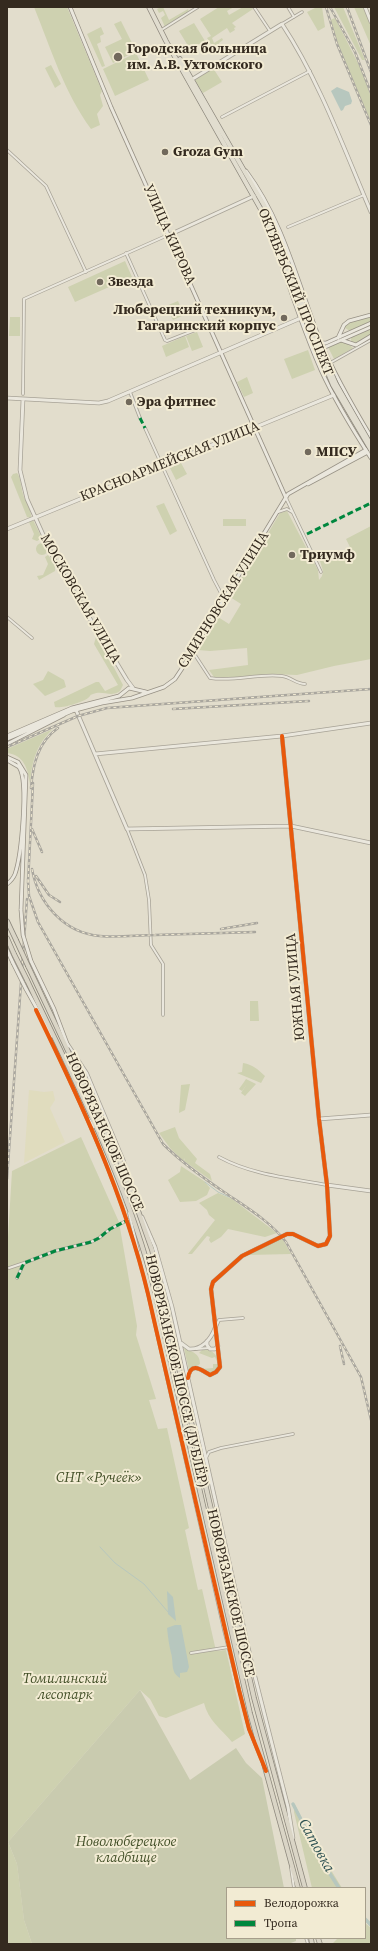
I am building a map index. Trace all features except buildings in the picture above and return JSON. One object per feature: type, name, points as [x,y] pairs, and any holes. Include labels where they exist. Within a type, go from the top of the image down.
[{"type":"highway","name":"НОВОРЯЗАНСКОЕ ШОССЕ","points":[[7,921],[132,1189],[152,1250],[255,1703],[306,1887]]},
{"type":"highway","name":"НОВОРЯЗАНСКОЕ ШОССЕ","points":[[7,938],[101,1137],[137,1226],[149,1266],[233,1642],[290,1863],[298,1887]]},
{"type":"main road","name":"ОКТЯБРЬСКИЙ ПРОСПЕКТ","points":[[151,7],[190,80],[234,155],[280,241],[311,330],[336,384],[371,446]]},
{"type":"main road","name":"ОКТЯБРЬСКИЙ ПРОСПЕКТ","points":[[151,7],[190,80],[256,196],[268,222],[333,385],[369,451]]},
{"type":"street","name":"УЛИЦА КИРОВА","points":[[70,7],[111,107],[254,428],[321,572]]},
{"type":"street","points":[[163,28],[198,7]]},
{"type":"street","points":[[254,7],[270,31]]},
{"type":"street","points":[[288,7],[294,17]]},
{"type":"street","points":[[365,7],[371,22]]},
{"type":"street","points":[[190,80],[302,12]]},
{"type":"street","points":[[282,24],[310,71],[371,212]]},
{"type":"street","points":[[222,117],[310,71]]},
{"type":"street","points":[[7,150],[46,186],[86,272]]},
{"type":"street","points":[[234,155],[264,197],[284,241],[323,348],[343,390],[371,437]]},
{"type":"street","points":[[288,227],[364,195]]},
{"type":"street","points":[[23,394],[24,299],[256,196],[264,197]]},
{"type":"street","points":[[268,222],[300,318],[314,351],[334,395],[369,451],[371,458]]},
{"type":"street","points":[[126,254],[165,340],[167,341],[203,327]]},
{"type":"street","points":[[339,339],[344,325],[349,321],[371,315]]},
{"type":"street","points":[[7,398],[99,403],[108,401],[300,318]]},
{"type":"street","points":[[344,325],[345,330],[352,333]]},
{"type":"street","points":[[314,351],[369,326]]},
{"type":"street","points":[[351,344],[349,340],[352,333]]},
{"type":"street","points":[[321,343],[339,339],[357,345],[371,336]]},
{"type":"street","points":[[330,363],[371,340]]},
{"type":"street","name":"КРАСНОАРМЕЙСКАЯ УЛИЦА","points":[[7,529],[334,395],[333,391],[336,388],[343,390]]},
{"type":"street","points":[[130,392],[140,418]]},
{"type":"street","name":"МОСКОВСКАЯ УЛИЦА","points":[[22,399],[20,470],[23,486],[35,517],[54,559],[127,680],[134,688]]},
{"type":"street","points":[[145,428],[224,599]]},
{"type":"street","points":[[283,492],[288,494],[369,451],[371,446]]},
{"type":"street","name":"СМИРНОВСКАЯ УЛИЦА","points":[[7,739],[69,712],[135,697],[164,687],[175,679],[288,494]]},
{"type":"street","points":[[278,512],[287,509],[293,513]]},
{"type":"street","points":[[7,617],[32,638]]},
{"type":"street","points":[[192,651],[210,678],[243,679],[282,676],[300,684],[305,684]]},
{"type":"street","name":"МОСКОВСКАЯ УЛИЦА","points":[[126,691],[127,680]]},
{"type":"street","points":[[7,736],[72,708],[119,696],[129,688],[147,692]]},
{"type":"street","points":[[134,688],[136,692],[135,697]]},
{"type":"street","points":[[126,691],[126,696],[129,698]]},
{"type":"street","points":[[76,710],[145,875],[149,900],[151,945],[163,964],[163,1015]]},
{"type":"street","points":[[7,744],[54,722],[69,712]]},
{"type":"street","points":[[95,754],[282,736],[371,723]]},
{"type":"street","points":[[85,734],[99,765]]},
{"type":"street","name":"ЮЖНАЯ УЛИЦА","points":[[215,1328],[211,1285],[241,1257],[289,1233],[318,1246],[326,1244],[330,1236],[327,1185],[319,1119],[282,736]]},
{"type":"street","points":[[7,759],[14,762],[19,768],[24,780],[20,849],[14,876],[7,884]]},
{"type":"street","points":[[7,759],[18,762],[26,775],[21,910],[24,939],[31,961],[54,1009],[70,1054]]},
{"type":"street","points":[[126,829],[291,826],[371,843]]},
{"type":"street","points":[[7,950],[36,1010],[61,1052]]},
{"type":"street","name":"НОВОРЯЗАНСКОЕ ШОССЕ (ДУБЛЁР)","points":[[36,1010],[86,1114],[128,1220],[140,1261],[249,1729],[266,1771]]},
{"type":"street","points":[[65,1039],[87,1073],[124,1161],[132,1189]]},
{"type":"street","points":[[86,1114],[101,1137]]},
{"type":"street","points":[[319,1119],[371,1115]]},
{"type":"street","points":[[219,1157],[230,1164],[258,1173],[371,1191]]},
{"type":"street","points":[[125,1195],[140,1261]]},
{"type":"street","name":"НОВОРЯЗАНСКОЕ ШОССЕ (ДУБЛЁР)","points":[[140,1213],[155,1247],[180,1342],[261,1703],[288,1807],[295,1848]]},
{"type":"street","points":[[9,1268],[55,1251],[91,1242],[100,1238],[110,1229],[128,1220]]},
{"type":"street","points":[[17,1278],[24,1263]]},
{"type":"street","points":[[195,1349],[203,1345],[209,1339],[219,1320],[243,1318]]},
{"type":"street","points":[[188,1378],[192,1371],[199,1368],[210,1374],[214,1374],[220,1368],[220,1357],[215,1328]]},
{"type":"street","points":[[209,1339],[215,1339],[218,1343]]},
{"type":"street","points":[[209,1339],[210,1349],[220,1357]]},
{"type":"street","points":[[180,1342],[184,1346],[195,1349],[215,1348],[218,1343]]},
{"type":"street","points":[[206,1458],[208,1453],[212,1451],[294,1434]]},
{"type":"street","points":[[204,1447],[212,1451]]},
{"type":"street","points":[[191,1653],[229,1647]]},
{"type":"street","points":[[290,1863],[294,1887]]},
{"type":"shaded area","points":[[337,87],[349,92],[352,101],[351,104],[345,106],[341,111],[331,91]]},
{"type":"shaded area","points":[[29,1090],[44,1092],[53,1091],[55,1100],[50,1108],[65,1142],[24,1163]]},
{"type":"shaded area","points":[[167,1591],[173,1597],[176,1621],[168,1614]]},
{"type":"shaded area","points":[[175,1625],[181,1625],[189,1667],[187,1672],[180,1673],[180,1678],[174,1670],[167,1628]]},
{"type":"green space","points":[[34,7],[67,7],[102,91],[100,95],[103,106],[97,114],[100,125],[91,129],[81,115],[59,70]]},
{"type":"green space","points":[[163,7],[169,20],[188,9],[189,12],[165,27],[161,18],[165,15],[163,11],[159,13],[157,9]]},
{"type":"green space","points":[[219,7],[234,7],[227,11],[229,15],[243,7],[252,7],[253,9],[232,23],[236,27],[234,28],[235,30],[230,33],[227,28],[212,38],[214,43],[222,38],[223,40],[219,43],[216,52],[207,38],[211,36],[200,19]]},
{"type":"green space","points":[[317,7],[322,7],[325,27],[318,31],[307,12]]},
{"type":"green space","points":[[334,7],[343,7],[365,60],[362,60]]},
{"type":"green space","points":[[354,7],[363,7],[370,23],[371,46]]},
{"type":"green space","points":[[335,18],[365,77],[371,98],[371,122],[336,41],[330,20]]},
{"type":"green space","points":[[121,21],[136,51],[113,63],[105,47],[122,39],[114,24]]},
{"type":"green space","points":[[194,23],[205,41],[190,49],[179,31]]},
{"type":"green space","points":[[101,27],[104,34],[100,36],[101,42],[97,44],[105,66],[102,67],[87,34]]},
{"type":"green space","points":[[136,53],[149,80],[115,96],[103,69]]},
{"type":"green space","points":[[51,65],[61,84],[55,88],[45,68]]},
{"type":"green space","points":[[213,68],[222,82],[203,93],[195,81],[197,78]]},
{"type":"green space","name":"Звезда","points":[[125,261],[132,277],[75,302],[68,287]]},
{"type":"green space","points":[[178,301],[184,315],[173,320],[166,306]]},
{"type":"green space","points":[[371,316],[371,321],[350,331],[345,328],[346,323]]},
{"type":"green space","points":[[10,317],[20,317],[20,336],[9,336]]},
{"type":"green space","points":[[369,329],[371,330],[371,334],[357,344],[351,343],[351,337]]},
{"type":"green space","points":[[197,332],[203,347],[192,351],[186,336]]},
{"type":"green space","points":[[185,336],[189,347],[166,357],[162,346]]},
{"type":"green space","points":[[340,341],[346,342],[353,348],[334,359],[328,347]]},
{"type":"green space","points":[[308,350],[315,370],[292,379],[284,359]]},
{"type":"green space","points":[[247,377],[253,393],[244,397],[237,382]]},
{"type":"green space","points":[[181,463],[187,474],[176,480],[170,468]]},
{"type":"green space","points":[[17,473],[31,518],[27,517],[11,477],[13,474]]},
{"type":"green space","points":[[164,503],[177,531],[170,535],[156,506]]},
{"type":"green space","points":[[287,511],[318,570],[319,580],[323,571],[320,561],[323,560],[325,564],[352,551],[346,539],[371,526],[371,659],[297,675],[272,674],[244,678],[214,677],[209,670],[248,665],[247,648],[210,651],[198,650],[218,617],[229,624],[241,604],[230,597],[280,513]]},
{"type":"green space","points":[[223,519],[246,519],[246,526],[223,526]]},
{"type":"green space","points":[[33,520],[42,538],[37,541],[32,539],[34,534],[29,522]]},
{"type":"green space","points":[[40,543],[44,543],[48,549],[44,555],[40,555],[36,551],[36,547]]},
{"type":"green space","points":[[48,555],[55,564],[55,571],[39,580],[37,576],[43,575],[48,564],[45,557]]},
{"type":"green space","points":[[96,637],[98,637],[123,685],[120,691],[113,694],[97,693],[77,703],[62,707],[55,707],[54,702],[96,682],[99,682],[105,691],[118,685],[94,644]]},
{"type":"green space","points":[[48,671],[64,680],[66,687],[45,696],[33,684],[43,680]]},
{"type":"green space","points":[[53,729],[47,735],[36,754],[30,784],[28,773],[24,764],[13,754],[7,753],[7,749]]},
{"type":"green space","points":[[250,1001],[258,1001],[259,1021],[250,1021]]},
{"type":"green space","points":[[243,1063],[253,1066],[265,1076],[261,1083],[237,1073],[242,1072]]},
{"type":"green space","points":[[246,1079],[256,1084],[245,1096],[241,1093],[247,1084],[242,1091],[239,1089]]},
{"type":"green space","points":[[190,1084],[185,1110],[179,1113],[181,1085]]},
{"type":"green space","points":[[175,1127],[179,1138],[197,1159],[195,1163],[210,1174],[212,1181],[184,1161],[185,1158],[183,1161],[170,1148],[159,1133]]},
{"type":"green space","name":"СНТ «Ручеёк»","points":[[81,1137],[119,1222],[137,1326],[136,1335],[156,1399],[149,1400],[158,1429],[167,1428],[189,1528],[185,1530],[198,1590],[202,1589],[216,1651],[226,1650],[245,1734],[232,1742],[215,1724],[204,1703],[166,1718],[159,1716],[150,1699],[140,1690],[8,1842],[17,1864],[24,1920],[32,1944],[7,1944],[7,1254],[12,1171]]},
{"type":"green space","points":[[181,1166],[204,1181],[210,1188],[207,1195],[196,1201],[180,1202],[168,1180],[180,1172]]},
{"type":"green space","points":[[218,1193],[232,1199],[277,1233],[265,1237],[228,1229],[221,1237],[211,1243],[209,1240],[210,1237],[207,1236],[192,1254],[188,1254],[215,1220],[199,1203]]},
{"type":"green space","points":[[282,1238],[291,1254],[248,1255],[248,1254]]},
{"type":"green space","points":[[184,1348],[195,1353],[200,1360],[200,1364],[189,1371]]},
{"type":"green space","points":[[207,1349],[213,1352],[218,1360],[219,1366],[213,1372],[207,1372],[202,1369],[213,1368],[213,1364],[218,1364],[215,1357],[212,1358],[199,1353],[202,1350]]},
{"type":"green space","name":"Новолюберецкое кладбище","points":[[140,1690],[190,1780],[236,1748],[246,1763],[262,1778],[284,1887],[226,1887],[226,1939],[296,1939],[296,1941],[288,1944],[32,1944],[24,1920],[17,1864],[8,1842]]},
{"type":"green space","points":[[295,1805],[321,1854],[341,1887],[312,1887],[294,1812]]},
{"type":"green space","points":[[366,1924],[371,1928],[371,1944],[332,1944],[337,1939],[366,1939]]},
{"type":"waterway","points":[[205,1182],[218,1192],[229,1197]]},
{"type":"waterway","points":[[100,1547],[115,1563],[144,1584],[168,1612]]},
{"type":"waterway","name":"Сатовка","points":[[293,1804],[325,1866],[338,1887]]},
{"type":"waterway","name":"Сатовка","points":[[366,1920],[371,1925]]},
{"type":"railway","points":[[326,7],[337,44],[371,125]]},
{"type":"railway","points":[[330,7],[355,52],[371,93]]},
{"type":"railway","points":[[347,7],[371,72]]},
{"type":"railway","points":[[7,747],[78,716],[107,708],[371,689]]},
{"type":"railway","points":[[173,709],[309,701]]},
{"type":"railway","points":[[31,788],[33,770],[41,747],[51,734],[58,728]]},
{"type":"railway","points":[[28,883],[33,783]]},
{"type":"railway","points":[[32,829],[42,852]]},
{"type":"railway","points":[[32,869],[35,882],[40,893],[55,914],[75,929],[87,934],[114,937],[255,932]]},
{"type":"railway","points":[[36,876],[49,895],[60,902]]},
{"type":"railway","points":[[28,879],[29,896],[38,922],[163,1144],[192,1169],[249,1209],[280,1234],[286,1242],[361,1377],[371,1420]]},
{"type":"railway","points":[[7,1179],[27,899]]},
{"type":"railway","points":[[221,929],[257,923]]},
{"type":"railway","points":[[340,1346],[344,1364]]},
{"type":"marked path","points":[[140,418],[145,428]]},
{"type":"marked path","points":[[307,534],[371,503]]},
{"type":"marked path","points":[[17,1278],[24,1263],[55,1251],[91,1242],[99,1238],[110,1229],[128,1220]]},
{"type":"cycle path","points":[[188,1378],[189,1373],[194,1368],[200,1369],[210,1375],[216,1372],[220,1367],[211,1289],[213,1282],[242,1256],[287,1234],[293,1234],[318,1246],[326,1244],[330,1236],[327,1185],[319,1119],[282,736]]},
{"type":"cycle path","points":[[36,1010],[85,1114],[127,1220],[148,1294],[239,1690],[249,1729],[266,1771]]},
{"type":"place","name":"Городская больница им. А.В. Ухтомского","points":[[118,57]]},
{"type":"place","name":"Groza Gym","points":[[165,152]]},
{"type":"place","name":"Звезда","points":[[100,282]]},
{"type":"place","name":"Люберецкий техникум, Гагаринский корпус","points":[[284,318]]},
{"type":"place","name":"Эра фитнес","points":[[129,402]]},
{"type":"place","name":"МПСУ","points":[[308,452]]},
{"type":"place","name":"Триумф","points":[[292,555]]},
{"type":"park label","name":"Томилинский лесопарк","points":[[65,1688]]}]
